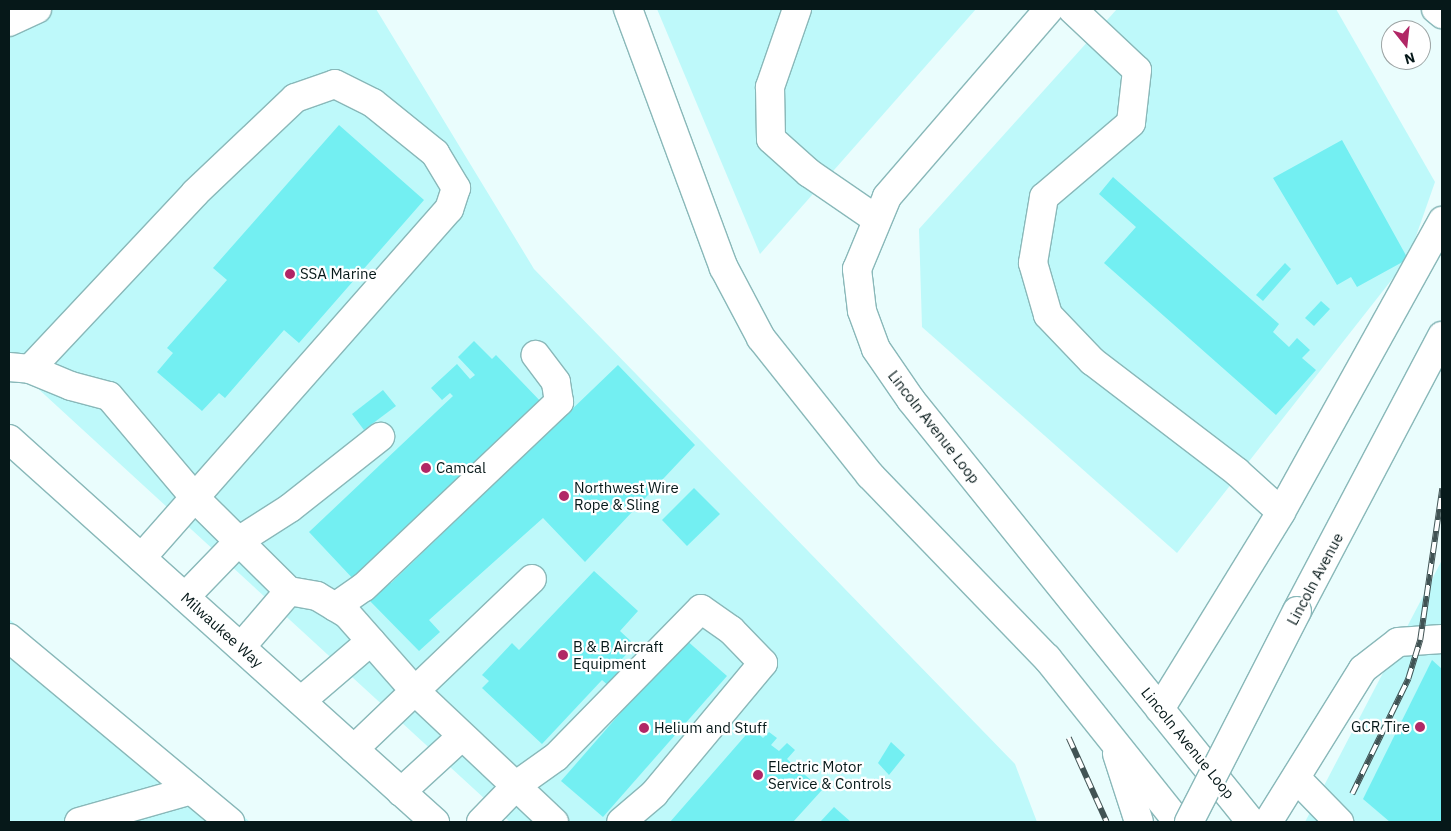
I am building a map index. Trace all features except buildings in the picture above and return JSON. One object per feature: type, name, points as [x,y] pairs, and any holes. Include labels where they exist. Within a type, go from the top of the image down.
[{"type":"street","points":[[9,22],[37,9]]},
{"type":"street","points":[[628,9],[724,268],[761,338],[870,475],[1047,658],[1178,822]]},
{"type":"street","points":[[797,9],[770,87],[771,139],[809,173],[876,219]]},
{"type":"street","name":"Lincoln Avenue Loop","points":[[1048,9],[887,197],[876,219],[857,268],[862,311],[876,349],[910,400],[1252,821]]},
{"type":"street","points":[[1072,9],[1137,70],[1132,123],[1044,197],[1033,264],[1048,315],[1092,361],[1237,472],[1281,512]]},
{"type":"street","points":[[1436,9],[1442,14]]},
{"type":"street","points":[[141,558],[196,499],[448,209],[456,188],[434,153],[373,103],[335,84],[295,98],[195,193],[20,368],[71,386],[109,396],[196,499],[240,540],[289,591],[317,596],[335,607],[371,641],[415,691],[461,737],[518,784],[554,822]]},
{"type":"street","points":[[1160,709],[1281,512],[1442,221]]},
{"type":"street","name":"Lincoln Avenue","points":[[1189,822],[1297,611],[1442,336]]},
{"type":"street","points":[[335,607],[364,586],[559,402],[556,382],[536,355]]},
{"type":"street","points":[[185,597],[240,540],[290,508],[380,438]]},
{"type":"street","name":"Milwaukee Way","points":[[9,439],[435,822]]},
{"type":"street","points":[[354,750],[532,579]]},
{"type":"street","points":[[241,647],[289,591]]},
{"type":"street","points":[[481,822],[518,784],[556,757],[701,609],[730,630],[763,663],[654,794],[621,822]]},
{"type":"street","points":[[9,638],[230,822]]},
{"type":"street","points":[[1252,821],[1296,778],[1363,669],[1398,642],[1442,639]]},
{"type":"street","points":[[301,701],[371,641]]},
{"type":"street","points":[[401,792],[461,737]]},
{"type":"street","points":[[1112,739],[1139,822]]},
{"type":"street","points":[[1296,778],[1339,822]]},
{"type":"street","points":[[79,822],[192,790]]},
{"type":"shaded area","points":[[9,9],[376,9],[534,269],[1015,764],[1037,822],[510,822],[9,362]]},
{"type":"shaded area","points":[[657,9],[976,9],[760,254]]},
{"type":"shaded area","points":[[1117,9],[1336,9],[1435,182],[1408,259],[1177,553],[922,327],[919,229]]},
{"type":"shaded area","points":[[1442,560],[1442,822],[1305,822]]},
{"type":"shaded area","points":[[9,619],[250,822],[9,822]]},
{"type":"railway","points":[[1352,794],[1408,679],[1420,640],[1442,489]]},
{"type":"railway","points":[[1069,738],[1107,822]]},
{"type":"place","name":"SSA Marine","points":[[290,274]]},
{"type":"place","name":"Camcal","points":[[426,468]]},
{"type":"place","name":"Northwest Wire Rope & Sling","points":[[564,496]]},
{"type":"place","name":"B & B Aircraft Equipment","points":[[563,655]]},
{"type":"place","name":"GCR Tire","points":[[1420,727]]},
{"type":"place","name":"Helium and Stuff","points":[[644,728]]},
{"type":"place","name":"Electric Motor Service & Controls","points":[[758,775]]}]
